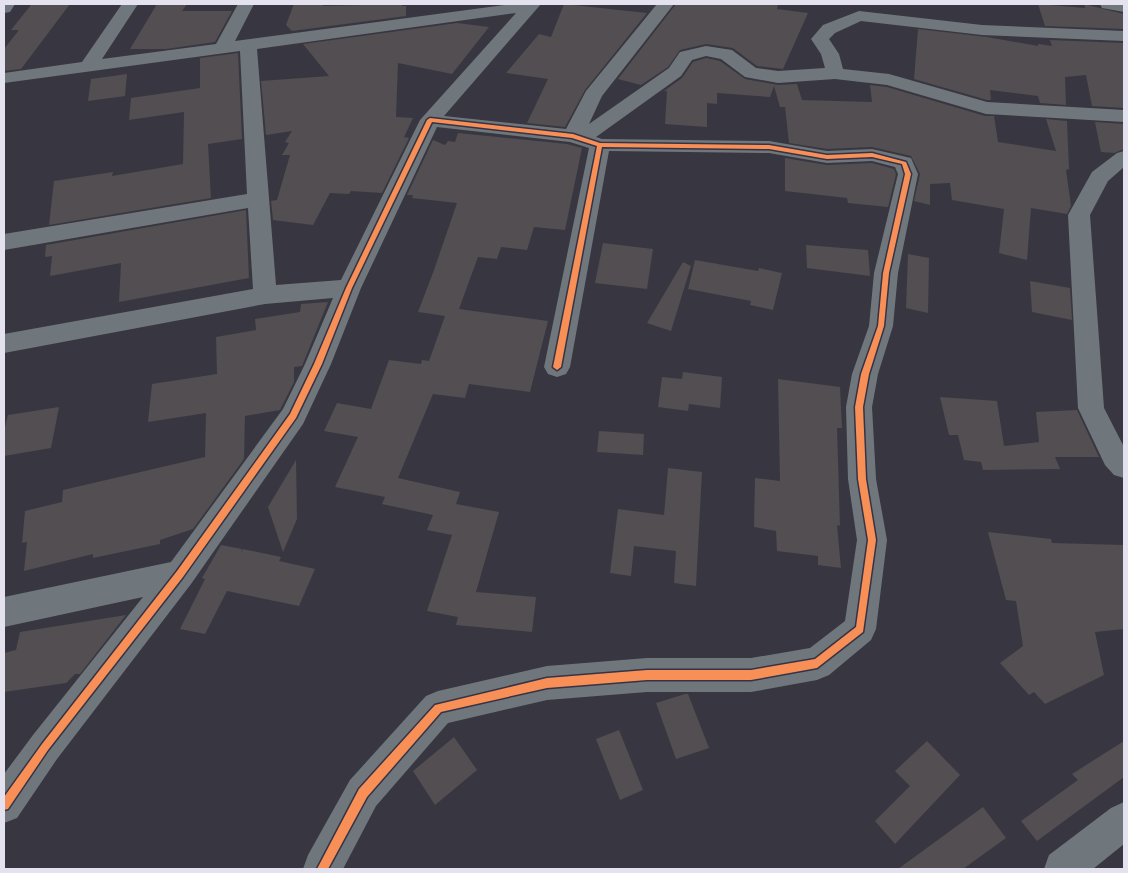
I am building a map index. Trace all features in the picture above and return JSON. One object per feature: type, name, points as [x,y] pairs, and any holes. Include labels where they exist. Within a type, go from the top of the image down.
[{"type":"street","points":[[4,8],[7,4]]},
{"type":"street","points":[[88,67],[130,4]]},
{"type":"street","points":[[223,48],[246,4]]},
{"type":"street","points":[[557,367],[584,140],[593,95],[666,4]]},
{"type":"street","points":[[1108,4],[1124,7]]},
{"type":"street","points":[[4,78],[532,5]]},
{"type":"street","points":[[4,806],[45,747],[180,574],[293,416],[318,364],[349,288],[430,120],[532,5]]},
{"type":"street","points":[[836,74],[830,54],[820,39],[829,29],[859,16],[982,30],[1124,52]]},
{"type":"street","points":[[982,30],[1124,36]]},
{"type":"street","points":[[248,45],[265,295]]},
{"type":"street","points":[[584,140],[625,106],[653,90],[675,72],[686,56],[706,51],[726,54],[751,73],[778,77],[836,74],[889,80],[986,108],[1124,116]]},
{"type":"street","points":[[322,869],[363,793],[438,708],[547,683],[647,675],[751,675],[817,663],[860,629],[872,540],[862,479],[859,407],[865,374],[881,326],[886,273],[908,174],[904,163],[872,155],[827,157],[769,147],[584,140],[430,120]]},
{"type":"street","points":[[1124,157],[1099,177],[1079,215],[1091,408],[1115,457],[1124,466]]},
{"type":"street","points":[[4,242],[259,199]]},
{"type":"street","points":[[4,344],[265,295],[349,288]]},
{"type":"street","points":[[4,612],[180,574]]},
{"type":"street","points":[[1063,869],[1124,821]]},
{"type":"building","points":[[70,4],[21,69],[4,71],[4,49],[19,30],[11,30],[31,5]]},
{"type":"building","points":[[157,4],[187,4],[182,11],[232,11],[215,42],[166,49],[130,49]]},
{"type":"building","points":[[294,4],[324,4],[323,6],[402,4],[402,6],[406,6],[406,16],[292,31],[286,25]]},
{"type":"building","points":[[564,4],[647,13],[585,90],[565,127],[527,123],[548,79],[506,73],[539,34],[551,37]]},
{"type":"building","points":[[676,4],[778,4],[777,9],[808,13],[783,69],[757,66],[733,48],[706,44],[680,50],[668,67],[641,85],[618,79]]},
{"type":"building","points":[[1038,4],[1085,8],[1084,4],[1124,14],[1124,29],[1045,26]]},
{"type":"building","points":[[457,23],[489,27],[452,74],[398,63],[396,117],[413,118],[404,137],[409,138],[382,193],[351,191],[349,194],[330,193],[313,225],[273,220],[271,201],[277,200],[290,155],[282,155],[289,143],[285,142],[292,131],[266,135],[261,81],[329,76],[303,44]]},
{"type":"building","points":[[918,29],[987,37],[1038,46],[1038,44],[1052,46],[1050,40],[1124,43],[1124,108],[1092,106],[1086,75],[1065,77],[1066,105],[1040,103],[1038,96],[990,90],[991,100],[987,100],[914,79]]},
{"type":"building","points":[[238,53],[242,139],[208,144],[211,198],[49,225],[54,181],[113,172],[112,176],[183,164],[184,112],[129,120],[131,98],[200,88],[200,58]]},
{"type":"building","points":[[706,58],[720,61],[745,79],[778,85],[797,84],[802,100],[872,102],[870,85],[887,87],[985,116],[994,116],[998,142],[1056,151],[1046,119],[1067,121],[1069,169],[1066,170],[1071,206],[1067,214],[1031,208],[1027,260],[999,253],[1004,209],[952,200],[950,183],[930,184],[930,205],[914,201],[920,174],[911,156],[872,147],[827,149],[789,143],[785,107],[780,107],[774,86],[770,97],[717,93],[717,104],[707,103],[707,127],[665,124],[667,91],[664,91],[682,78],[693,62]]},
{"type":"building","points":[[127,74],[125,96],[88,101],[91,79]]},
{"type":"building","points":[[1095,122],[1124,124],[1124,149],[1114,153],[1101,152]]},
{"type":"building","points":[[458,133],[567,144],[582,148],[565,230],[534,227],[527,250],[501,247],[497,259],[478,257],[459,309],[548,321],[530,392],[469,384],[465,398],[433,394],[398,478],[460,492],[456,504],[499,512],[476,592],[536,597],[532,632],[456,625],[458,617],[427,611],[452,535],[427,530],[433,515],[382,504],[385,497],[335,487],[358,437],[324,431],[337,403],[371,409],[389,360],[421,364],[422,360],[429,361],[445,316],[418,312],[457,203],[412,198],[413,195],[407,195],[433,140],[445,145],[448,141],[455,142]]},
{"type":"building","points":[[785,158],[827,165],[872,163],[894,169],[896,174],[888,207],[848,203],[847,198],[785,191]]},
{"type":"building","points":[[246,210],[249,278],[119,302],[121,263],[50,276],[52,256],[45,257],[46,245]]},
{"type":"building","points":[[603,243],[653,249],[647,289],[595,283]]},
{"type":"building","points":[[806,245],[868,250],[870,276],[807,268]]},
{"type":"building","points":[[908,254],[929,258],[928,313],[906,308]]},
{"type":"building","points":[[695,260],[758,271],[759,268],[782,273],[773,310],[750,305],[751,301],[688,289]]},
{"type":"building","points":[[683,262],[691,266],[671,331],[647,323]]},
{"type":"building","points":[[1030,281],[1070,288],[1072,320],[1032,312]]},
{"type":"building","points":[[328,302],[302,366],[294,367],[294,382],[280,410],[245,416],[244,459],[193,529],[160,540],[160,544],[93,558],[93,554],[24,571],[27,542],[22,543],[25,511],[62,502],[63,490],[205,457],[206,413],[148,422],[152,384],[217,374],[216,337],[256,330],[255,319],[300,312],[301,304]]},
{"type":"building","points":[[683,372],[722,377],[720,408],[689,404],[688,411],[658,407],[662,377],[682,379]]},
{"type":"building","points":[[778,379],[840,387],[842,428],[837,428],[840,526],[837,525],[841,568],[818,565],[818,556],[777,551],[776,531],[754,527],[755,478],[780,481]]},
{"type":"building","points":[[940,397],[997,401],[1004,446],[1039,442],[1036,412],[1077,410],[1099,457],[1055,457],[1060,469],[983,470],[981,462],[964,460],[958,435],[949,435]]},
{"type":"building","points":[[59,407],[51,448],[4,456],[4,431],[8,415]]},
{"type":"building","points":[[599,431],[644,434],[643,455],[597,452]]},
{"type":"building","points":[[296,460],[297,519],[283,552],[268,507]]},
{"type":"building","points":[[668,468],[702,472],[696,586],[674,583],[676,551],[634,546],[631,576],[610,573],[618,509],[664,515]]},
{"type":"building","points":[[988,532],[1051,539],[1052,543],[1124,545],[1124,629],[1095,632],[1104,675],[1045,704],[1034,692],[1029,695],[1000,663],[1023,646],[1016,601],[1006,600]]},
{"type":"building","points":[[221,545],[242,549],[241,552],[243,549],[281,557],[279,561],[315,569],[299,606],[227,591],[205,634],[180,629],[205,579],[202,578]]},
{"type":"building","points":[[126,615],[80,674],[75,674],[66,683],[4,692],[4,653],[16,650],[20,632]]},
{"type":"building","points":[[688,694],[709,748],[676,759],[656,703]]},
{"type":"building","points":[[619,730],[643,790],[620,800],[596,739]]},
{"type":"building","points":[[454,737],[477,770],[435,805],[413,771]]},
{"type":"building","points":[[927,741],[960,775],[895,844],[875,821],[910,786],[895,771]]},
{"type":"building","points":[[1124,741],[1124,777],[1037,841],[1021,821],[1078,780],[1072,774]]},
{"type":"building","points":[[983,807],[1006,838],[963,869],[898,869]]},
{"type":"cycle path","points":[[4,805],[45,747],[180,574],[293,416],[318,364],[349,288],[430,120],[573,136],[600,145],[557,367]]},
{"type":"cycle path","points":[[322,869],[363,793],[438,708],[547,683],[647,675],[751,675],[817,663],[860,629],[872,540],[862,479],[859,407],[865,374],[881,326],[886,273],[908,174],[904,163],[872,155],[827,157],[769,147],[600,145]]}]
